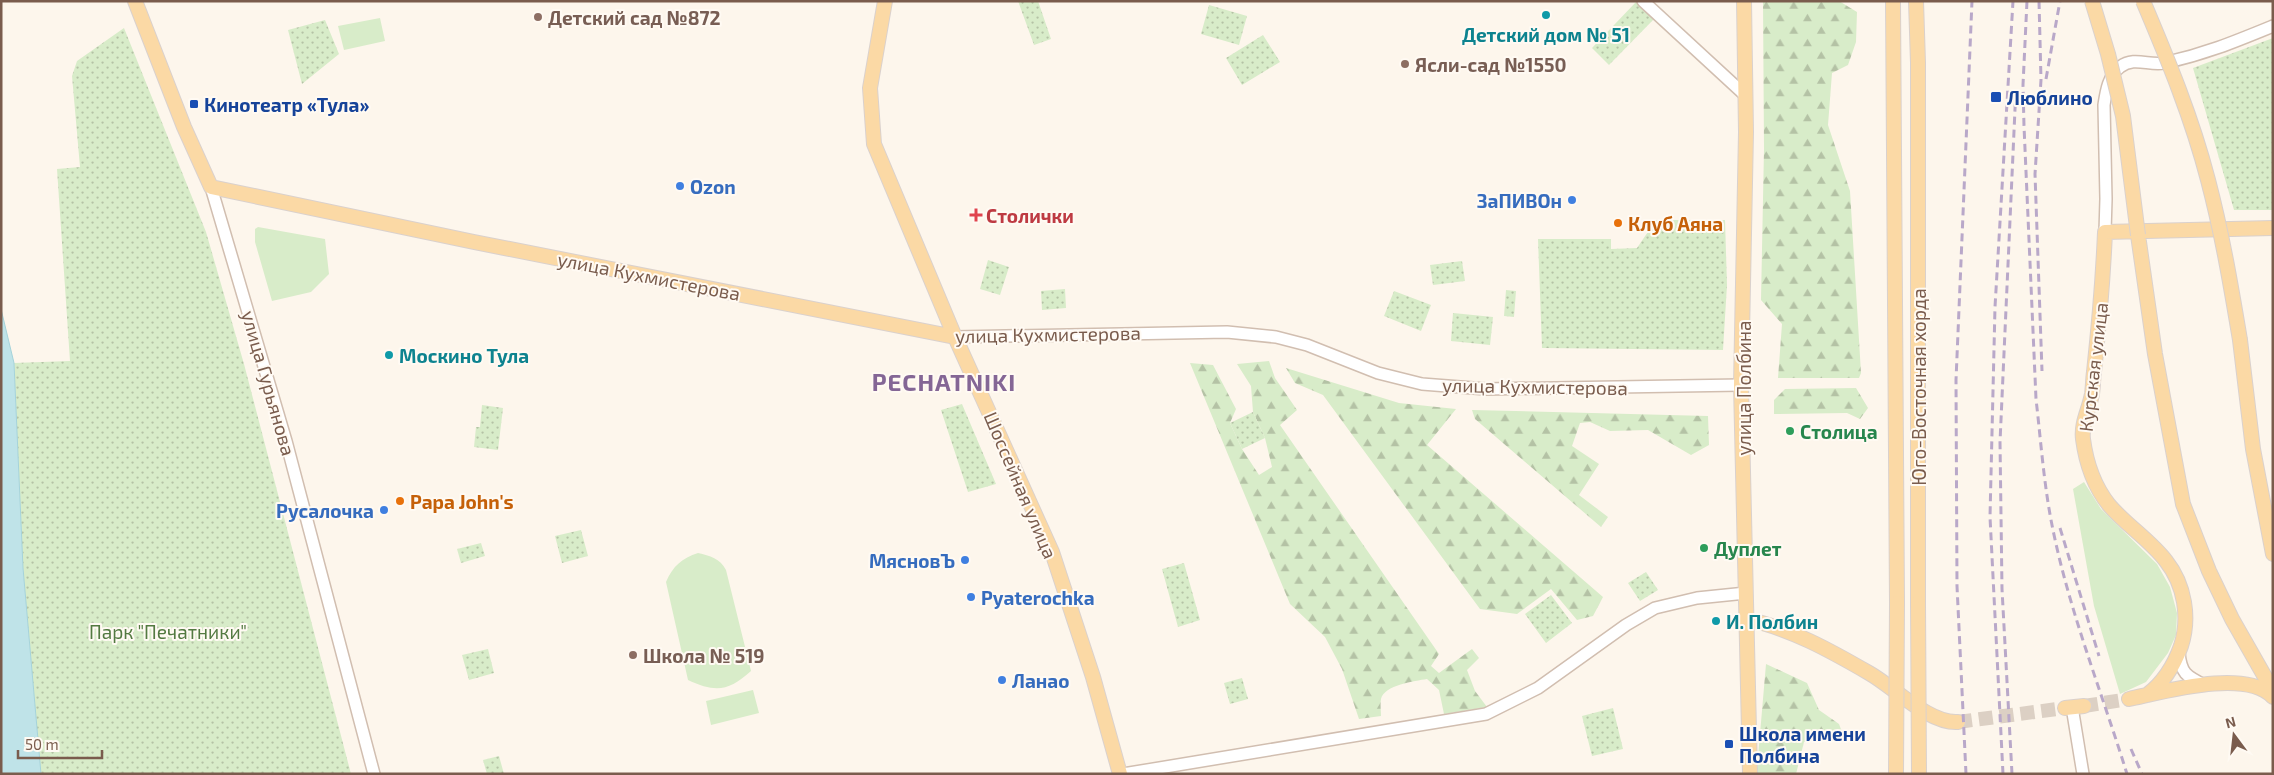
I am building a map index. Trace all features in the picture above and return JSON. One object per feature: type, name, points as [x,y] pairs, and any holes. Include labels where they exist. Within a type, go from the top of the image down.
[{"type":"main road","name":"улица Гурьянова","points":[[135,1],[184,127],[211,188]]},
{"type":"main road","name":"Шоссейная улица","points":[[885,1],[870,88],[874,144],[955,337],[1052,552],[1093,677],[1121,774]]},
{"type":"main road","name":"улица Полбина","points":[[1744,1],[1745,95],[1741,385],[1750,774]]},
{"type":"main road","name":"Юго-Восточная хорда","points":[[1893,1],[1897,603],[1896,774]]},
{"type":"main road","name":"Юго-Восточная хорда","points":[[1916,1],[1918,63],[1919,774]]},
{"type":"main road","points":[[2092,1],[2108,54],[2123,116],[2154,354],[2183,504],[2220,595],[2273,691]]},
{"type":"main road","points":[[2143,1],[2171,66],[2208,179],[2222,239],[2240,340],[2253,450],[2273,554]]},
{"type":"main road","name":"улица Кухмистерова","points":[[211,188],[391,226],[955,337]]},
{"type":"main road","points":[[2105,232],[2140,233],[2273,228]]},
{"type":"main road","name":"Курская улица","points":[[2105,232],[2103,287],[2092,394],[2084,422],[2083,436],[2086,458],[2094,478],[2110,506],[2166,561],[2179,584],[2186,610],[2185,633],[2179,653],[2158,687],[2147,695]]},
{"type":"main road","points":[[2103,287],[2109,257],[2116,241],[2140,233]]},
{"type":"main road","points":[[1746,619],[1786,631],[1871,674],[1940,721],[1958,722]]},
{"type":"main road","points":[[2129,699],[2204,685],[2251,685],[2273,697]]},
{"type":"street","points":[[1643,1],[1745,95]]},
{"type":"street","points":[[2105,232],[2104,105],[2114,73],[2128,62],[2136,61],[2159,64],[2195,57],[2273,26]]},
{"type":"street","name":"улица Гурьянова","points":[[211,188],[250,314],[286,441],[374,774]]},
{"type":"street","name":"улица Кухмистерова","points":[[955,337],[1227,332],[1276,337],[1307,345],[1378,373],[1422,384],[1486,389],[1741,385]]},
{"type":"street","points":[[1121,774],[1208,758],[1486,714],[1538,688],[1626,625],[1655,608],[1706,597],[1746,593]]},
{"type":"street","points":[[2179,653],[2180,666],[2184,673],[2204,685]]},
{"type":"street","points":[[2074,707],[2083,774]]},
{"type":"green space","points":[[1018,1],[1038,1],[1051,39],[1034,45]]},
{"type":"green space","points":[[1763,1],[1839,1],[1857,12],[1856,42],[1848,65],[1832,73],[1828,125],[1850,191],[1861,373],[1859,378],[1778,378],[1782,324],[1761,300],[1764,149]]},
{"type":"green space","points":[[1636,2],[1654,19],[1609,65],[1592,48]]},
{"type":"green space","points":[[1209,5],[1247,16],[1239,45],[1201,34]]},
{"type":"green space","points":[[380,18],[385,41],[344,50],[338,26]]},
{"type":"green space","points":[[325,20],[339,54],[302,84],[288,30]]},
{"type":"green space","name":"Парк \"Печатники\"","points":[[124,28],[206,232],[244,364],[351,774],[41,774],[23,568],[14,363],[70,361],[57,169],[80,167],[72,76],[77,61]]},
{"type":"green space","points":[[1263,35],[1280,62],[1242,85],[1226,58]]},
{"type":"green space","points":[[2273,38],[2273,210],[2234,210],[2193,68]]},
{"type":"green space","points":[[1656,220],[1725,220],[1727,285],[1723,350],[1542,348],[1538,239],[1611,239],[1611,249],[1637,248]]},
{"type":"green space","points":[[258,227],[325,239],[329,274],[311,292],[272,301],[255,242],[255,229]]},
{"type":"green space","points":[[988,260],[1009,267],[1000,295],[980,289]]},
{"type":"green space","points":[[1462,261],[1465,281],[1433,285],[1430,265]]},
{"type":"green space","points":[[1065,289],[1066,308],[1042,310],[1041,291]]},
{"type":"green space","points":[[1506,290],[1516,291],[1514,317],[1504,316]]},
{"type":"green space","points":[[1394,291],[1431,305],[1421,331],[1384,316]]},
{"type":"green space","points":[[1453,313],[1493,317],[1490,345],[1451,341]]},
{"type":"green space","points":[[1269,361],[1275,378],[1297,410],[1280,425],[1439,654],[1431,666],[1439,673],[1472,649],[1479,658],[1467,670],[1475,691],[1487,707],[1444,714],[1439,690],[1427,679],[1401,684],[1388,690],[1381,699],[1381,716],[1359,719],[1342,669],[1325,637],[1290,604],[1190,363],[1213,365],[1236,409],[1230,423],[1242,449],[1259,475],[1272,467],[1265,438],[1253,412],[1251,386],[1237,364]]},
{"type":"green space","points":[[1286,368],[1399,403],[1456,409],[1427,445],[1603,597],[1593,616],[1577,620],[1551,589],[1517,614],[1480,609],[1323,395],[1295,383]]},
{"type":"green space","points":[[1856,388],[1868,408],[1860,419],[1847,413],[1774,414],[1774,400],[1785,389]]},
{"type":"green space","points":[[962,404],[996,484],[968,492],[941,410]]},
{"type":"green space","points":[[482,405],[503,408],[498,450],[474,447],[476,427],[480,427]]},
{"type":"green space","points":[[1472,410],[1708,416],[1709,445],[1691,455],[1648,430],[1610,431],[1590,422],[1580,423],[1572,446],[1599,464],[1579,495],[1608,517],[1601,527],[1475,419]]},
{"type":"green space","points":[[1253,412],[1265,438],[1242,449],[1230,423]]},
{"type":"green space","points":[[2084,482],[2101,509],[2157,564],[2170,587],[2177,613],[2176,635],[2168,653],[2146,682],[2120,694],[2094,606],[2073,489]]},
{"type":"green space","points":[[581,530],[588,556],[562,563],[555,536]]},
{"type":"green space","points":[[481,543],[485,556],[461,563],[457,549]]},
{"type":"green space","points":[[698,553],[718,560],[726,570],[751,671],[736,683],[722,688],[707,687],[688,680],[666,582],[679,563],[687,557]]},
{"type":"green space","points":[[1184,563],[1200,620],[1178,627],[1162,569]]},
{"type":"green space","points":[[1646,572],[1658,590],[1640,601],[1628,583]]},
{"type":"green space","points":[[1551,595],[1572,623],[1546,643],[1525,614]]},
{"type":"green space","points":[[488,649],[494,673],[469,680],[462,655]]},
{"type":"green space","points":[[1766,664],[1807,683],[1819,710],[1839,724],[1842,732],[1804,742],[1796,774],[1758,774]]},
{"type":"green space","points":[[1242,678],[1248,699],[1230,704],[1224,683]]},
{"type":"green space","points":[[753,690],[759,713],[711,725],[706,701]]},
{"type":"green space","points":[[1613,708],[1623,749],[1592,756],[1582,716]]},
{"type":"green space","points":[[499,756],[504,774],[487,774],[483,760]]},
{"type":"water","points":[[1,309],[14,363],[23,568],[41,774],[1,774]]},
{"type":"tunnel","points":[[2084,706],[2129,699]]},
{"type":"tunnel","points":[[1958,722],[2065,708]]},
{"type":"railway","points":[[1966,774],[1957,586],[1956,380],[1972,1]]},
{"type":"railway","points":[[2003,774],[1990,517],[1995,307],[2013,1]]},
{"type":"railway","points":[[2027,1],[2023,85],[2024,126],[2036,399],[2045,481],[2053,530],[2068,592],[2127,774]]},
{"type":"railway","points":[[2039,1],[2041,80],[2035,174],[2042,371]]},
{"type":"railway","points":[[2046,79],[2060,1]]},
{"type":"railway","points":[[2012,774],[2002,589],[2000,442],[2016,87]]},
{"type":"railway","points":[[2060,528],[2099,656]]},
{"type":"railway","points":[[2131,749],[2142,774]]},
{"type":"place","name":"Детский дом № 51","points":[[1546,15]]},
{"type":"place","name":"Детский сад №872","points":[[538,17]]},
{"type":"place","name":"Ясли-сад №1550","points":[[1405,64]]},
{"type":"place","name":"Люблино","points":[[1996,97]]},
{"type":"place","name":"Кинотеатр «Тула»","points":[[194,104]]},
{"type":"place","name":"Ozon","points":[[680,186]]},
{"type":"place","name":"ЗаПИВОн","points":[[1572,200]]},
{"type":"place","name":"Столички","points":[[976,215]]},
{"type":"place","name":"Клуб Аяна","points":[[1618,223]]},
{"type":"place","name":"Москино Тула","points":[[389,355]]},
{"type":"place","name":"Столица","points":[[1790,431]]},
{"type":"place","name":"Papa John's","points":[[400,501]]},
{"type":"place","name":"Русалочка","points":[[384,510]]},
{"type":"place","name":"Дуплет","points":[[1704,548]]},
{"type":"place","name":"МясновЪ","points":[[965,560]]},
{"type":"place","name":"Pyaterochka","points":[[971,597]]},
{"type":"place","name":"И. Полбин","points":[[1716,621]]},
{"type":"place","name":"Школа № 519","points":[[633,655]]},
{"type":"place","name":"Ланао","points":[[1002,680]]},
{"type":"place","name":"Школа имени Полбина","points":[[1729,744]]},
{"type":"district","name":"PECHATNIKI","points":[[944,381]]}]
